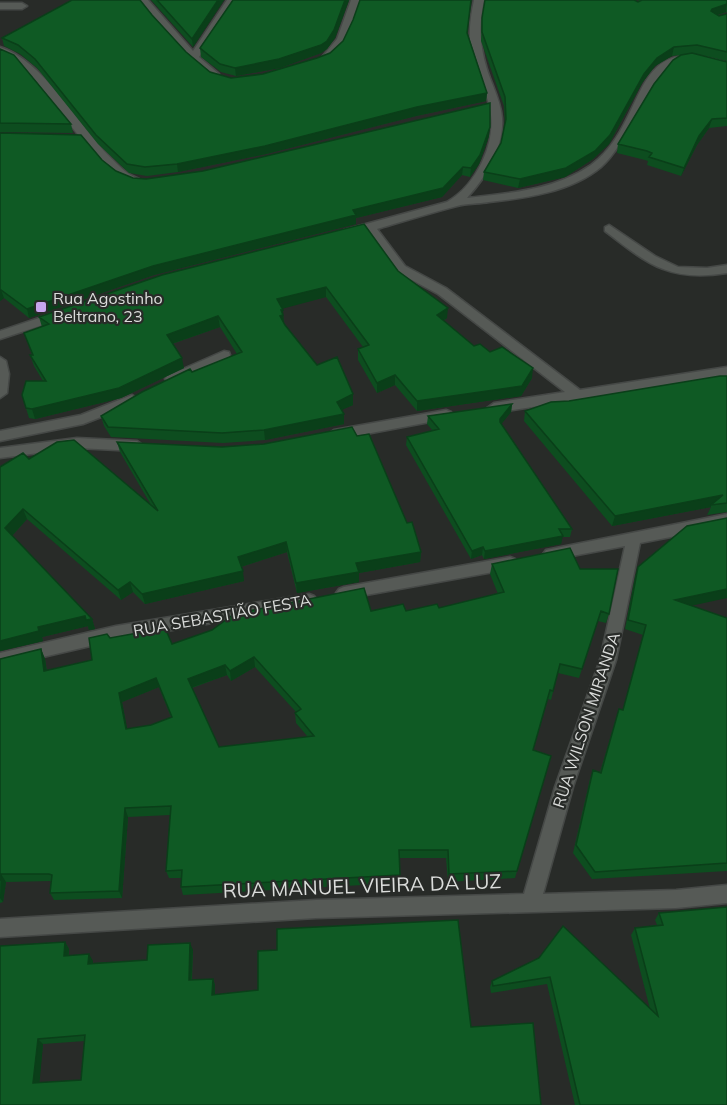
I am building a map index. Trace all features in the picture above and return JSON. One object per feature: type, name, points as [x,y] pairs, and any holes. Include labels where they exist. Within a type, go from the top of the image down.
[{"type":"street","points":[[143,0],[162,24],[202,66],[226,82]]},
{"type":"street","points":[[194,56],[232,0]]},
{"type":"street","points":[[319,60],[336,51],[356,0]]},
{"type":"street","points":[[454,203],[475,182],[486,165],[496,136],[498,116],[490,106],[474,42],[479,0]]},
{"type":"street","points":[[0,6],[22,6]]},
{"type":"street","points":[[0,50],[21,60],[74,120],[80,138],[113,168],[124,177],[137,182],[149,182]]},
{"type":"street","points":[[338,235],[454,203],[539,190],[570,181],[595,167],[611,153],[666,62],[679,58],[702,59],[727,66]]},
{"type":"street","points":[[370,227],[400,269],[442,291],[577,395]]},
{"type":"street","points":[[609,229],[650,259],[680,272],[695,274],[727,269]]},
{"type":"street","points":[[0,335],[70,312]]},
{"type":"street","points":[[0,436],[83,419],[119,407],[224,355]]},
{"type":"street","points":[[0,361],[2,374],[0,393]]},
{"type":"street","points":[[483,409],[727,372]]},
{"type":"street","points":[[323,437],[393,422],[459,413]]},
{"type":"street","points":[[0,453],[77,443],[157,447]]},
{"type":"street","name":"RUA SEBASTIÃO FESTA","points":[[0,660],[116,633],[527,559],[727,520]]},
{"type":"street","name":"RUA WILSON MIRANDA","points":[[531,902],[564,787],[608,660],[621,609],[634,537]]},
{"type":"street","name":"RUA MANUEL VIEIRA DA LUZ","points":[[0,928],[316,909],[676,899],[727,894]]},
{"type":"building","points":[[72,0],[140,0],[186,52],[210,72],[231,78],[263,74],[330,53],[343,41],[360,0],[471,0],[467,33],[487,93],[417,107],[265,146],[177,164],[145,167],[127,164],[96,135],[35,59],[18,45],[2,38]]},
{"type":"building","points":[[157,0],[218,0],[192,39]]},
{"type":"building","points":[[233,0],[345,0],[334,30],[327,41],[321,45],[279,59],[235,68],[220,64],[200,48]]},
{"type":"building","points":[[485,0],[634,0],[638,2],[642,0],[727,0],[727,4],[711,11],[719,16],[727,14],[727,52],[697,45],[674,47],[657,58],[644,74],[610,135],[595,151],[566,168],[520,179],[484,172],[501,143],[506,119],[505,97],[482,32]]},
{"type":"building","points":[[0,49],[14,55],[71,124],[0,123]]},
{"type":"building","points":[[692,53],[727,62],[727,118],[712,119],[699,136],[684,168],[649,157],[652,153],[647,151],[618,144],[654,84],[673,60],[681,55]]},
{"type":"building","points":[[490,103],[490,127],[480,155],[471,168],[463,167],[443,188],[353,210],[356,215],[153,266],[27,309],[0,290],[0,133],[81,135],[102,160],[116,171],[133,178],[146,179],[203,171]]},
{"type":"building","points":[[364,224],[398,271],[448,308],[437,315],[474,346],[480,344],[490,352],[502,347],[533,368],[522,386],[417,401],[395,375],[377,383],[358,349],[369,345],[326,287],[277,299],[283,310],[281,310],[283,315],[280,316],[285,325],[317,365],[337,357],[353,394],[337,402],[344,414],[264,430],[222,433],[108,427],[101,416],[142,392],[190,369],[192,372],[242,352],[218,316],[167,335],[182,358],[119,388],[32,409],[26,408],[22,395],[26,381],[46,381],[30,355],[33,355],[24,333],[49,324],[39,317],[162,275]]},
{"type":"building","points":[[727,376],[727,503],[711,505],[723,495],[615,516],[525,411],[551,402]]},
{"type":"building","points":[[512,404],[500,422],[572,529],[559,529],[563,536],[485,551],[483,547],[472,551],[407,437],[439,429],[428,416]]},
{"type":"building","points":[[352,427],[357,436],[369,434],[407,523],[412,522],[421,552],[356,563],[359,572],[296,583],[286,542],[238,557],[243,571],[142,594],[130,582],[118,590],[23,509],[5,528],[92,619],[86,620],[85,616],[38,627],[39,631],[0,641],[0,467],[23,453],[29,459],[57,442],[74,440],[158,511],[117,442],[222,447],[264,444]]},
{"type":"building","points":[[727,518],[727,589],[675,600],[727,618],[727,863],[595,872],[576,845],[593,770],[601,773],[619,709],[623,710],[646,625],[628,620],[638,567],[687,526]]},
{"type":"building","points":[[570,548],[580,569],[618,569],[609,614],[601,611],[582,669],[560,664],[553,691],[550,690],[533,750],[551,756],[517,871],[449,874],[448,850],[399,850],[400,875],[181,887],[182,870],[166,871],[171,806],[125,808],[119,891],[50,893],[52,875],[49,874],[1,874],[0,881],[0,659],[41,649],[44,671],[92,660],[89,638],[107,634],[110,638],[165,628],[172,644],[212,630],[234,614],[364,588],[371,611],[403,604],[406,611],[437,604],[439,608],[504,592],[492,564]],"holes":[[[254,657],[301,709],[295,713],[314,736],[219,747],[188,679],[225,665],[230,671]],[[156,678],[172,717],[151,725],[126,729],[119,693]]]},
{"type":"building","points":[[727,907],[727,1105],[580,1105],[550,977],[493,986],[492,981],[539,958],[563,926],[658,1016],[635,928],[663,925],[659,913]]},
{"type":"building","points":[[458,920],[471,1027],[533,1023],[541,1105],[0,1105],[0,946],[65,942],[64,956],[89,954],[88,964],[147,960],[148,945],[190,943],[189,980],[213,979],[212,995],[258,990],[258,951],[277,950],[277,929]],"holes":[[[85,1035],[81,1080],[33,1083],[38,1039]]]},
{"type":"place","name":"Rua Agostinho Beltrano, 23","points":[[41,307]]}]
